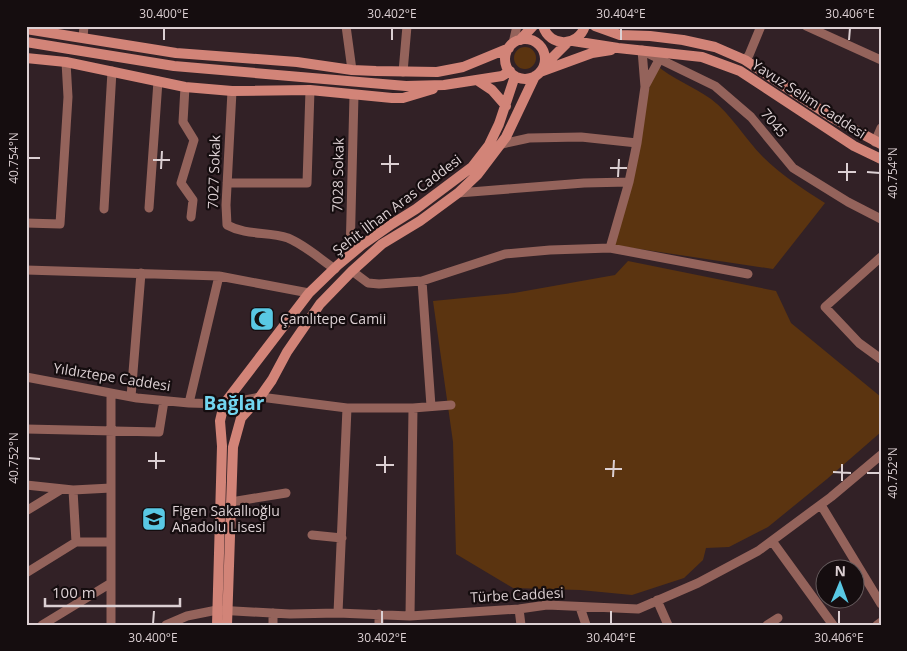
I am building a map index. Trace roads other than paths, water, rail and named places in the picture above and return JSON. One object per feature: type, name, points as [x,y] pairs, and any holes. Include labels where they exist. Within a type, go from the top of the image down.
[{"type":"main road","points":[[513,74],[506,60],[514,43],[533,26]]},
{"type":"main road","name":"Yavuz Selim Caddesi","points":[[543,26],[553,40],[702,57],[740,71],[854,146],[881,159]]},
{"type":"main road","name":"Şehit İlhan Aras Caddesi","points":[[216,625],[222,610],[231,502],[233,447],[241,418],[272,380],[287,352],[320,304],[352,271],[382,244],[420,221],[458,193],[478,174],[502,144],[540,71],[582,33],[585,26]]},
{"type":"main road","name":"Yavuz Selim Caddesi","points":[[595,26],[620,36],[650,36],[715,47],[745,60],[826,113],[878,143]]},
{"type":"main road","points":[[26,29],[176,53],[297,62],[352,70],[403,72],[437,72],[463,67],[514,43],[532,40],[542,48],[545,54],[540,71]]},
{"type":"main road","points":[[26,42],[174,66],[397,85],[444,85],[513,74],[522,78],[592,53],[618,48]]},
{"type":"main road","points":[[38,44],[31,58],[66,62],[185,87],[232,91],[310,90],[403,98],[444,85]]},
{"type":"main road","name":"Şehit İlhan Aras Caddesi","points":[[227,625],[222,610],[222,446],[220,421],[224,404],[309,293],[334,268],[472,167],[489,144],[506,106],[513,74]]},
{"type":"main road","points":[[477,80],[492,90],[506,106]]},
{"type":"street","points":[[82,38],[84,26]]},
{"type":"street","points":[[346,26],[352,70]]},
{"type":"street","points":[[403,72],[407,26]]},
{"type":"street","points":[[514,43],[517,26]]},
{"type":"street","points":[[745,60],[760,26]]},
{"type":"street","points":[[806,26],[819,29],[881,60]]},
{"type":"street","points":[[610,248],[629,182],[637,143],[645,86],[642,50]]},
{"type":"street","name":"7045","points":[[642,50],[715,86],[751,117],[793,168],[848,202],[881,219]]},
{"type":"street","points":[[645,86],[659,60]]},
{"type":"street","points":[[26,223],[60,224],[68,97],[66,62]]},
{"type":"street","points":[[104,209],[112,71]]},
{"type":"street","points":[[149,208],[158,81]]},
{"type":"street","points":[[185,87],[183,122],[194,140],[181,183],[193,200],[191,217]]},
{"type":"street","points":[[226,183],[307,183],[310,90]]},
{"type":"street","name":"7027 Sokak","points":[[232,91],[226,183],[227,225],[238,231],[288,238],[334,268]]},
{"type":"street","name":"7028 Sokak","points":[[350,255],[354,95]]},
{"type":"street","points":[[878,143],[881,128]]},
{"type":"street","points":[[502,144],[528,138],[581,137],[637,143]]},
{"type":"street","points":[[458,193],[584,183],[629,182]]},
{"type":"street","points":[[352,271],[368,283],[422,281],[472,263],[505,254],[610,248],[748,274]]},
{"type":"street","points":[[881,257],[825,307],[859,343],[881,359]]},
{"type":"street","points":[[26,270],[219,276],[309,293]]},
{"type":"street","points":[[130,397],[141,273]]},
{"type":"street","points":[[189,403],[219,276]]},
{"type":"street","points":[[422,281],[430,406]]},
{"type":"street","name":"Yıldıztepe Caddesi","points":[[26,377],[130,397],[189,403],[224,404],[260,397],[347,408],[413,408],[451,404]]},
{"type":"street","points":[[111,393],[111,625]]},
{"type":"street","points":[[26,429],[159,432],[164,401]]},
{"type":"street","points":[[338,613],[347,408]]},
{"type":"street","points":[[410,616],[413,408]]},
{"type":"street","name":"Türbe Caddesi","points":[[166,625],[187,616],[222,610],[410,616],[519,609],[547,605],[638,609],[698,583],[758,551],[820,505],[881,455]]},
{"type":"street","points":[[26,485],[73,490],[111,488]]},
{"type":"street","points":[[26,511],[62,489]]},
{"type":"street","points":[[73,490],[76,542]]},
{"type":"street","points":[[231,502],[286,493]]},
{"type":"street","points":[[820,505],[881,604]]},
{"type":"street","points":[[312,535],[342,538]]},
{"type":"street","points":[[772,541],[833,625]]},
{"type":"street","points":[[26,572],[76,542],[111,542]]},
{"type":"street","points":[[42,625],[111,583]]},
{"type":"street","points":[[657,600],[668,625]]},
{"type":"street","points":[[580,606],[586,625]]},
{"type":"street","points":[[519,609],[521,625]]},
{"type":"street","points":[[273,613],[273,625]]},
{"type":"street","points":[[379,614],[379,625]]},
{"type":"street","points":[[767,625],[778,618]]},
{"type":"street","points":[[878,625],[881,622]]},
{"type":"place","name":"Çamlıtepe Camii","points":[[262,319]]},
{"type":"place","name":"Figen Sakallıoğlu Anadolu Lisesi","points":[[154,519]]},
{"type":"district","name":"Bağlar","points":[[234,403]]}]
